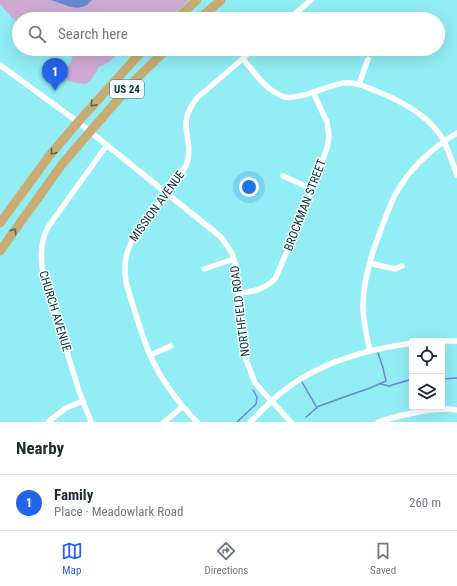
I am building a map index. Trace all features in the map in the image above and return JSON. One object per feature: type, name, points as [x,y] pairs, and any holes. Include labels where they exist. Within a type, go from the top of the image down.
[{"type":"highway","points":[[184,12],[197,0]]},
{"type":"highway","points":[[207,12],[221,0]]},
{"type":"highway","name":"US 24","points":[[0,223],[50,155],[138,56]]},
{"type":"highway","name":"US 24","points":[[0,251],[63,163],[134,81],[160,56]]},
{"type":"street","points":[[297,12],[310,0]]},
{"type":"street","name":"MISSION AVENUE","points":[[197,422],[182,407],[169,389],[150,355],[126,282],[124,271],[125,260],[128,247],[135,235],[183,171],[189,152],[185,121],[190,107],[197,98],[246,56]]},
{"type":"street","points":[[243,59],[260,79],[274,92],[286,97],[298,96],[346,83],[359,84],[405,104],[432,126],[444,141],[457,175]]},
{"type":"street","points":[[359,84],[368,59]]},
{"type":"street","name":"NORTHFIELD ROAD","points":[[0,65],[90,131],[167,192],[221,237],[227,244],[234,259],[238,275],[244,354],[255,383],[292,422]]},
{"type":"street","name":"BROCKMAN STREET","points":[[239,293],[259,290],[268,286],[275,279],[312,189],[327,148],[329,136],[327,122],[313,92]]},
{"type":"street","points":[[370,351],[363,306],[366,275],[387,213],[396,194],[421,159],[457,133]]},
{"type":"street","name":"CHURCH AVENUE","points":[[91,422],[83,401],[41,264],[42,244],[48,227],[107,145]]},
{"type":"street","points":[[283,176],[312,189]]},
{"type":"street","points":[[204,270],[234,259]]},
{"type":"street","points":[[369,263],[395,269],[402,266]]},
{"type":"street","points":[[445,341],[457,341]]},
{"type":"street","points":[[250,422],[286,388],[340,360],[370,351],[409,344]]},
{"type":"street","points":[[150,355],[171,346]]},
{"type":"street","points":[[48,422],[66,408],[83,401]]},
{"type":"street","points":[[164,422],[182,407]]},
{"type":"street","points":[[378,422],[445,409],[457,410]]},
{"type":"shaded area","points":[[0,0],[50,0],[66,5],[89,4],[92,0],[189,0],[176,12],[12,12],[12,18],[0,4]]},
{"type":"shaded area","points":[[73,56],[115,56],[109,62],[99,67],[92,79],[86,84],[72,82],[65,79]]},
{"type":"water","points":[[50,0],[92,0],[83,7],[78,8]]},
{"type":"waterway","points":[[306,417],[319,406],[386,381],[378,353]]},
{"type":"waterway","points":[[445,379],[457,378]]},
{"type":"waterway","points":[[381,384],[389,386],[409,380]]},
{"type":"waterway","points":[[302,382],[317,408]]},
{"type":"waterway","points":[[237,422],[256,404],[257,397],[253,390]]},
{"type":"place","name":"Family","points":[[55,91]]}]
